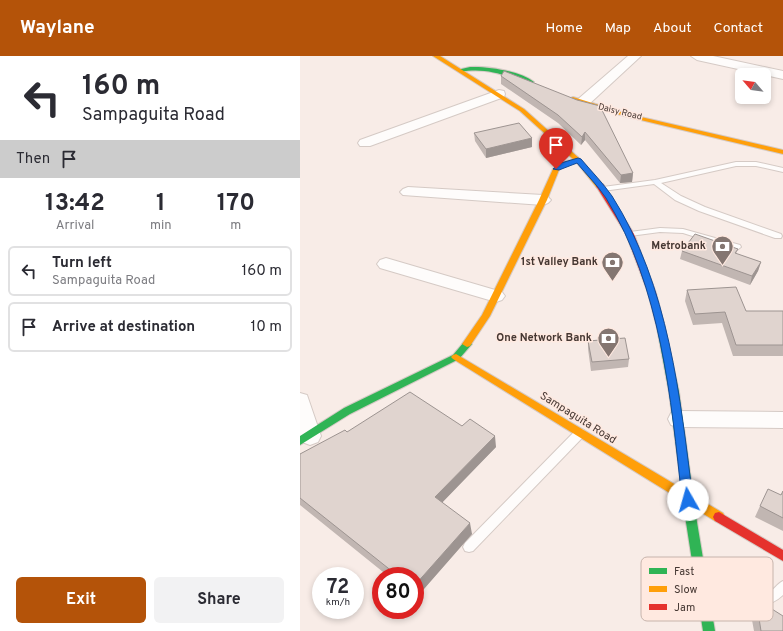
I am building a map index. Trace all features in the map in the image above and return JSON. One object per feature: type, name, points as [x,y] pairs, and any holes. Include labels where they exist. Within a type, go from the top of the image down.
[{"type":"main road","points":[[436,56],[499,94],[522,110],[578,160],[603,189],[630,234],[652,293],[666,346],[697,557]]},
{"type":"main road","points":[[460,70],[472,66],[487,66],[539,86]]},
{"type":"main road","name":"Daisy Road","points":[[561,94],[582,103],[626,115],[783,152]]},
{"type":"main road","points":[[305,438],[347,411],[456,357],[473,338],[496,296],[544,200],[556,169],[564,164],[578,160]]},
{"type":"main road","name":"Sampaguita Road","points":[[456,357],[688,500],[783,556]]},
{"type":"main road","points":[[707,621],[709,631]]},
{"type":"street","points":[[582,103],[634,56]]},
{"type":"street","points":[[697,56],[783,75]]},
{"type":"street","points":[[365,143],[499,94]]},
{"type":"street","points":[[408,192],[544,200]]},
{"type":"street","points":[[386,264],[496,296]]},
{"type":"street","points":[[300,401],[305,438]]},
{"type":"street","points":[[678,419],[783,420]]},
{"type":"lane","points":[[603,189],[655,182],[736,164],[756,164],[783,170]]},
{"type":"lane","points":[[655,182],[678,198],[702,209],[778,236]]},
{"type":"lane","points":[[630,234],[660,230],[682,231],[737,247]]},
{"type":"lane","points":[[469,547],[580,433]]},
{"type":"lane","points":[[773,596],[783,587]]},
{"type":"building","points":[[504,71],[577,100],[600,106],[633,173],[621,175],[585,132],[582,137],[558,115],[501,76]]},
{"type":"building","points":[[519,123],[532,138],[486,149],[474,133]]},
{"type":"building","points":[[695,234],[738,249],[735,253],[761,262],[752,276],[682,251]]},
{"type":"building","points":[[736,287],[746,311],[783,311],[783,345],[736,345],[725,312],[695,314],[687,290]]},
{"type":"building","points":[[625,338],[629,359],[592,362],[588,341]]},
{"type":"building","points":[[410,392],[462,426],[470,419],[495,436],[435,497],[470,523],[424,575],[424,567],[387,567],[300,498],[300,454],[345,430],[347,432]]},
{"type":"building","points":[[768,489],[781,495],[783,491],[783,518],[760,506]]},
{"type":"building","points":[[773,610],[783,616],[783,631],[761,631],[759,621],[773,621]]},
{"type":"traffic: fast","points":[[460,70],[470,68],[496,70],[531,82]]},
{"type":"traffic: fast","points":[[661,328],[674,392],[697,557]]},
{"type":"traffic: fast","points":[[300,441],[347,411],[456,357],[467,344]]},
{"type":"traffic: fast","points":[[707,621],[709,631]]},
{"type":"traffic: slow","points":[[436,56],[522,110],[578,160],[600,186]]},
{"type":"traffic: slow","points":[[573,99],[626,115],[783,152]]},
{"type":"traffic: slow","points":[[467,344],[486,316],[543,200],[556,169],[564,164],[578,160]]},
{"type":"traffic: slow","points":[[456,357],[719,517]]},
{"type":"traffic: jam","points":[[600,186],[630,234],[652,293],[661,328]]},
{"type":"traffic: jam","points":[[719,517],[783,556]]},
{"type":"place","name":"Metrobank","points":[[722,266]]},
{"type":"place","name":"1st Valley Bank","points":[[613,282]]},
{"type":"place","name":"One Network Bank","points":[[608,358]]},
{"type":"route","points":[[556,169],[564,164],[578,160],[613,203],[630,234],[652,293],[666,346],[678,419],[688,500]]}]
